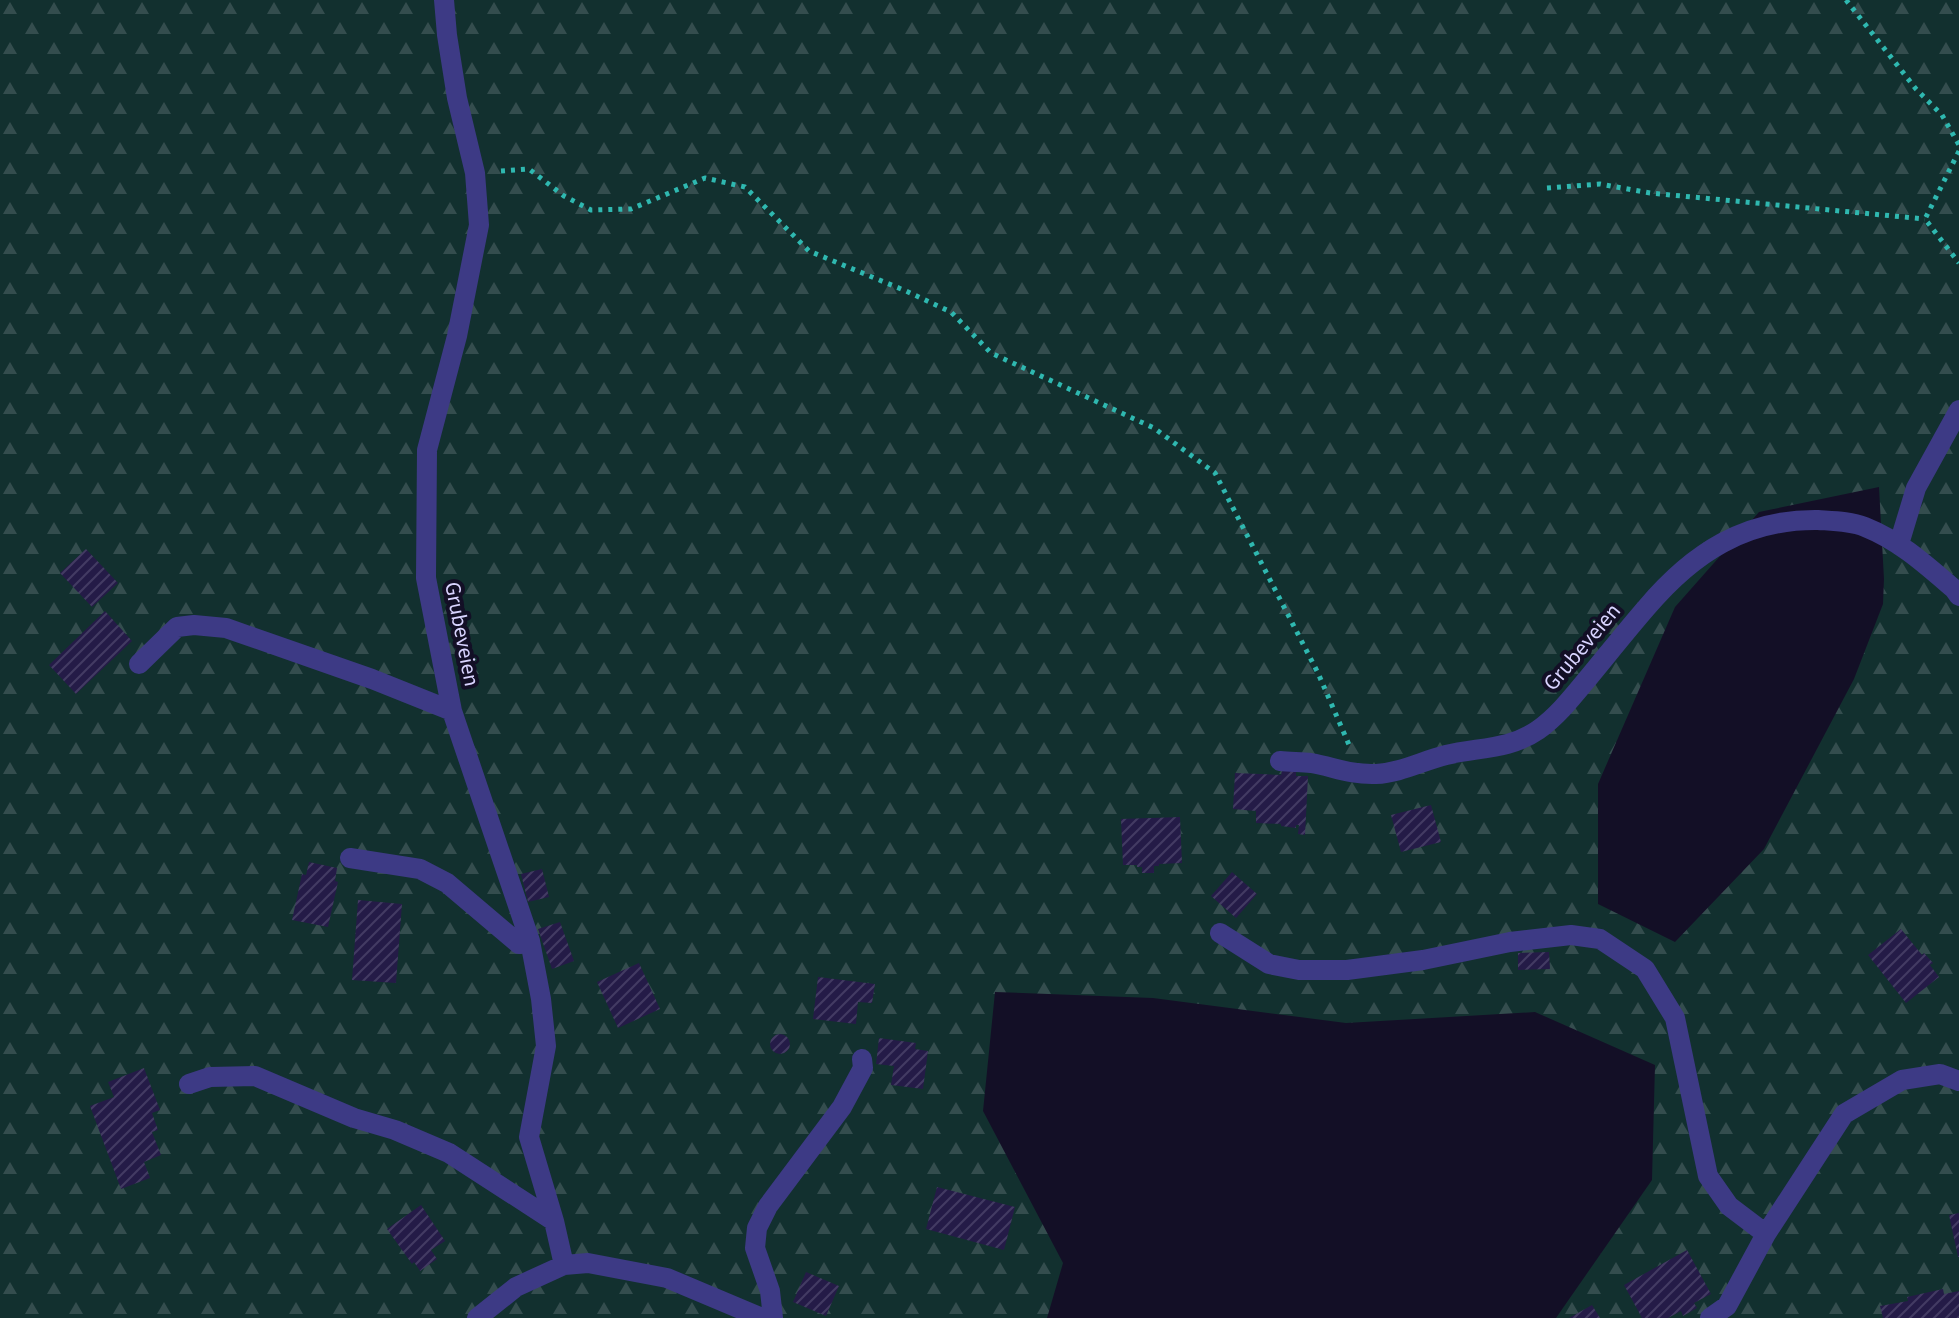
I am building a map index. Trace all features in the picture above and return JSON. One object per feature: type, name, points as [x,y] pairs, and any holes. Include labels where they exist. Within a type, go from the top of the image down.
[{"type":"street","name":"Grubeveien","points":[[444,0],[457,98],[475,173],[479,225],[457,336],[427,450],[426,578],[452,711],[530,941],[546,1046],[529,1137],[564,1265]]},
{"type":"street","points":[[1899,544],[1916,488],[1959,410]]},
{"type":"street","name":"Grubeveien","points":[[1280,761],[1313,764],[1345,773],[1392,772],[1447,755],[1505,746],[1540,729],[1570,700],[1649,604],[1680,572],[1743,531],[1791,520],[1842,521],[1864,526],[1899,544],[1959,596]]},
{"type":"street","points":[[139,664],[177,627],[226,628],[372,679],[452,711]]},
{"type":"street","points":[[350,858],[420,869],[447,883],[519,944],[530,941]]},
{"type":"street","points":[[1220,933],[1269,964],[1299,970],[1347,970],[1423,960],[1510,942],[1571,935],[1600,939],[1645,969],[1675,1018],[1708,1176],[1729,1206],[1766,1234]]},
{"type":"street","points":[[773,1318],[770,1291],[755,1248],[757,1228],[768,1206],[842,1107],[863,1068],[862,1059]]},
{"type":"street","points":[[1710,1318],[1727,1306],[1766,1234],[1844,1114],[1902,1080],[1940,1074],[1959,1081]]},
{"type":"street","points":[[189,1084],[210,1077],[255,1076],[354,1118],[395,1130],[449,1153],[554,1221]]},
{"type":"street","points":[[477,1318],[516,1287],[564,1265],[588,1263],[667,1278],[762,1318]]},
{"type":"path","points":[[1846,0],[1916,89],[1942,115],[1959,148],[1925,219]]},
{"type":"path","points":[[475,173],[529,169],[564,196],[591,210],[631,209],[705,178],[745,187],[809,251],[951,312],[991,353],[1154,428],[1215,473],[1318,673],[1361,773]]},
{"type":"path","points":[[1547,188],[1600,184],[1650,193],[1925,219],[1959,263]]},
{"type":"green space","points":[[0,0],[1959,0],[1959,1318],[1556,1318],[1652,1180],[1655,1065],[1535,1012],[1346,1023],[1153,998],[995,992],[983,1111],[1063,1263],[1047,1318],[0,1318]],"holes":[[[1879,487],[1883,604],[1854,679],[1764,849],[1675,942],[1598,904],[1598,784],[1675,607],[1759,512]]]},
{"type":"building","points":[[86,549],[118,583],[92,607],[60,573]]},
{"type":"building","points":[[105,611],[132,641],[76,694],[49,665]]},
{"type":"building","points":[[1282,770],[1296,771],[1296,776],[1308,776],[1305,835],[1298,834],[1299,825],[1296,828],[1256,823],[1256,811],[1233,809],[1235,773],[1281,775]]},
{"type":"building","points":[[1431,805],[1441,842],[1401,852],[1391,815]]},
{"type":"building","points":[[1180,817],[1182,863],[1159,864],[1154,866],[1154,873],[1142,873],[1142,867],[1137,865],[1123,865],[1121,819]]},
{"type":"building","points":[[309,862],[337,868],[335,881],[338,882],[328,927],[292,920],[302,874],[306,875]]},
{"type":"building","points":[[542,869],[549,897],[528,902],[521,874]]},
{"type":"building","points":[[1232,872],[1257,894],[1236,918],[1211,896]]},
{"type":"building","points":[[358,900],[402,904],[396,983],[352,980]]},
{"type":"building","points":[[560,922],[574,961],[552,969],[538,929]]},
{"type":"building","points":[[1901,929],[1922,955],[1924,953],[1933,963],[1930,965],[1939,977],[1906,1003],[1868,955]]},
{"type":"building","points":[[1549,952],[1550,969],[1518,970],[1518,953]]},
{"type":"building","points":[[639,963],[660,1009],[618,1028],[597,982]]},
{"type":"building","points":[[818,977],[875,984],[872,1003],[858,1002],[856,1024],[813,1019]]},
{"type":"building","points":[[776,1034],[784,1034],[790,1044],[784,1054],[776,1054],[770,1048],[770,1040]]},
{"type":"building","points":[[879,1038],[916,1043],[915,1049],[928,1051],[923,1089],[891,1085],[894,1066],[876,1064]]},
{"type":"building","points":[[144,1068],[160,1110],[152,1113],[158,1130],[152,1132],[161,1155],[144,1162],[150,1178],[121,1189],[90,1106],[114,1097],[108,1082]]},
{"type":"building","points":[[937,1187],[1015,1207],[1004,1250],[926,1229]]},
{"type":"building","points":[[421,1205],[445,1241],[431,1250],[437,1259],[420,1271],[387,1229]]},
{"type":"building","points":[[1959,1213],[1959,1257],[1958,1257],[1949,1215]]},
{"type":"building","points":[[1687,1250],[1711,1294],[1694,1303],[1697,1308],[1683,1316],[1681,1311],[1668,1318],[1642,1318],[1624,1285]]},
{"type":"building","points":[[806,1272],[839,1286],[826,1316],[793,1302]]},
{"type":"building","points":[[1943,1289],[1944,1294],[1959,1291],[1959,1318],[1883,1318],[1880,1306],[1908,1301],[1907,1297]]},
{"type":"building","points":[[1592,1305],[1600,1318],[1569,1318]]}]
